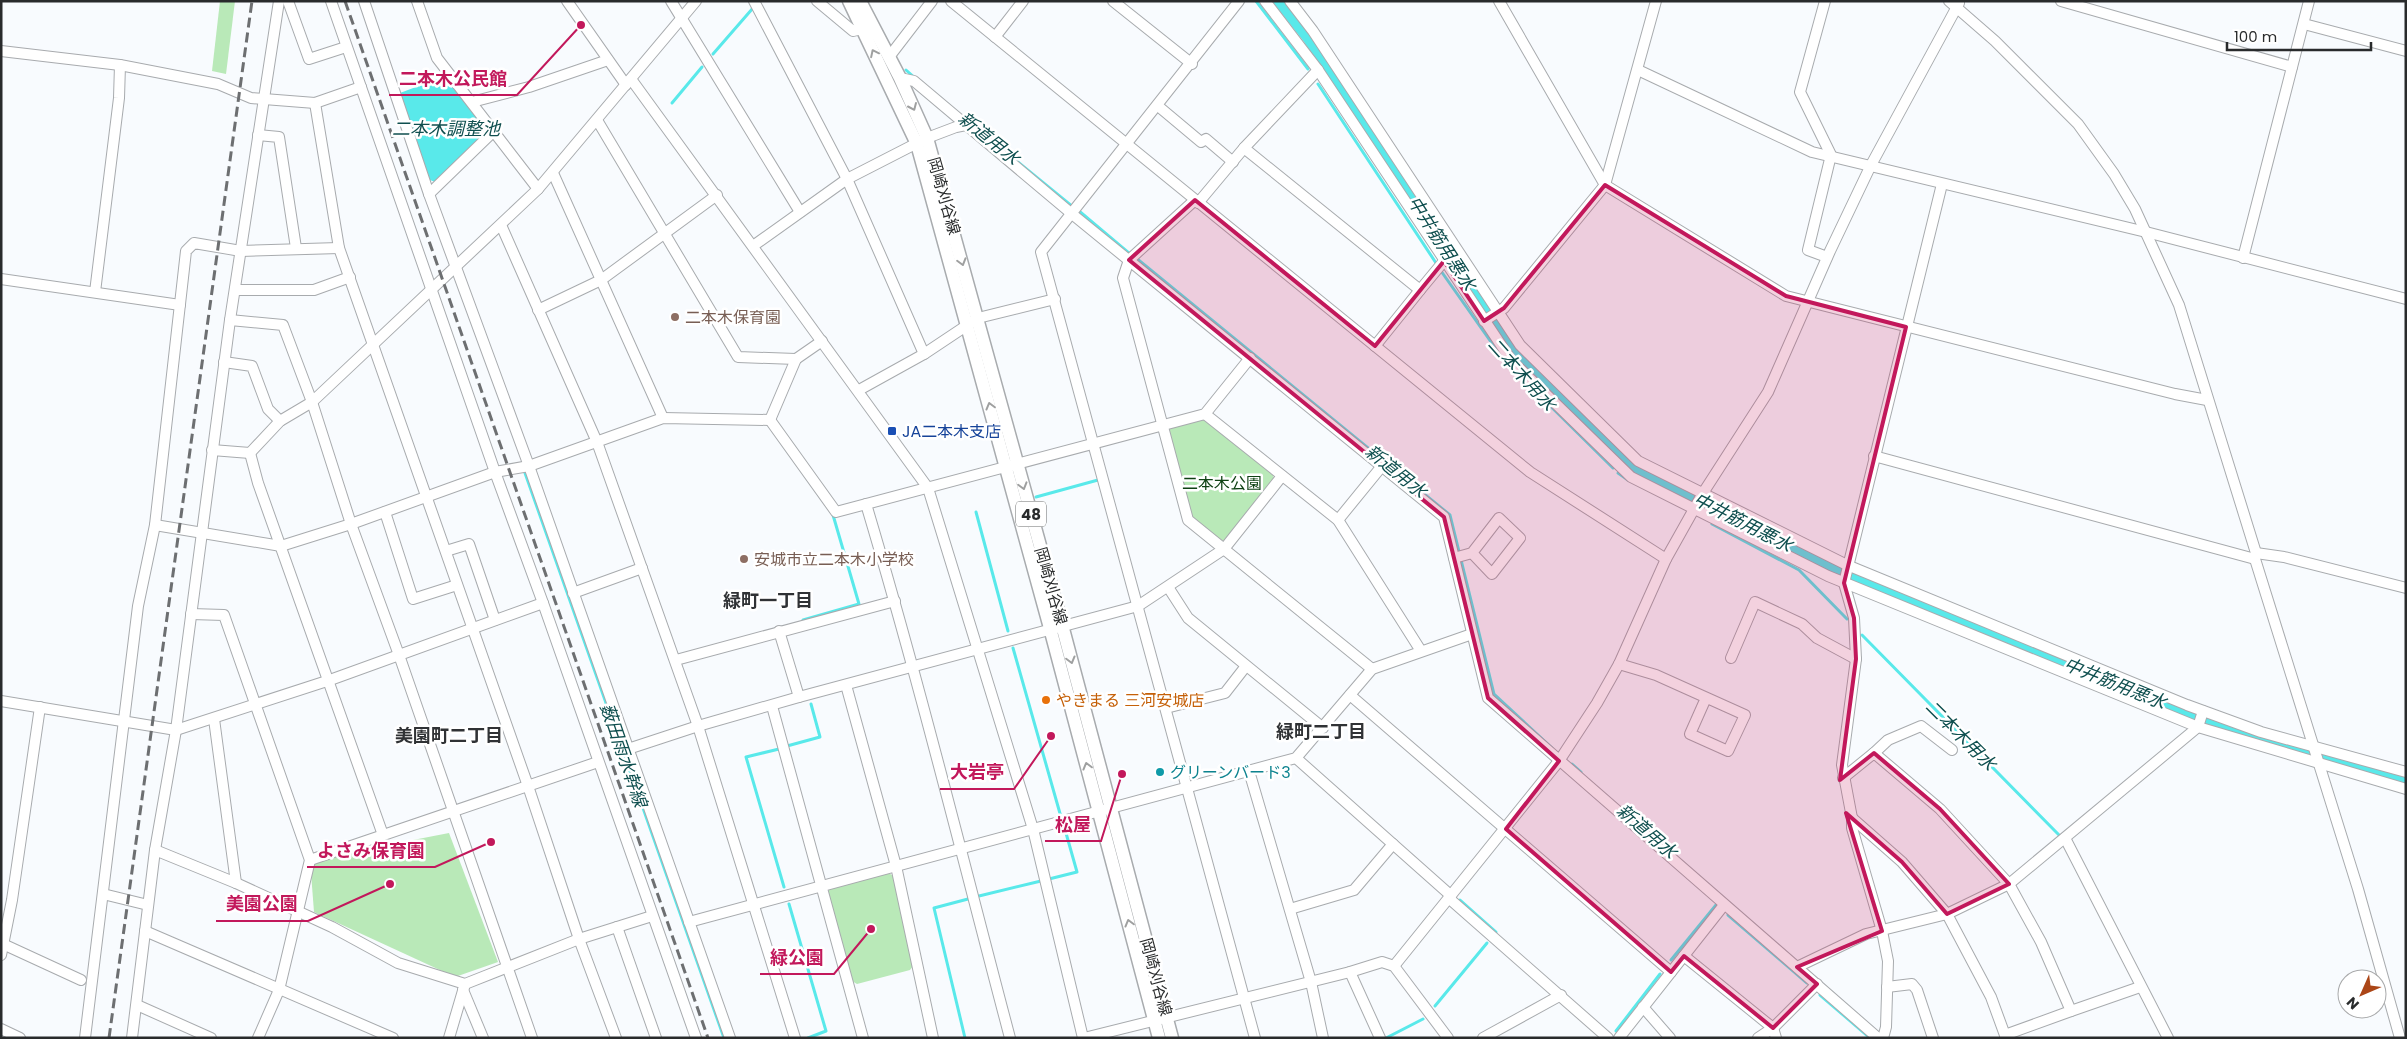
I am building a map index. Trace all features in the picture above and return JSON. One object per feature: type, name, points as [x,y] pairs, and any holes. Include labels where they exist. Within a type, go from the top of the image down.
[{"type":"main road","name":"岡崎刈谷線","points":[[849,1],[922,141]]},
{"type":"main road","name":"岡崎刈谷線","points":[[860,1],[900,78],[922,141],[973,321],[1161,1019],[1172,1038]]},
{"type":"main road","name":"岡崎刈谷線","points":[[1159,1038],[1161,1019]]},
{"type":"street","points":[[132,1038],[155,850],[176,730],[224,362],[279,1]]},
{"type":"street","points":[[288,1],[309,59],[346,47]]},
{"type":"street","points":[[331,1],[495,472],[696,1038]]},
{"type":"street","points":[[364,1],[429,194],[529,466],[730,1038]]},
{"type":"street","points":[[567,1],[608,60],[629,82],[717,195],[928,488],[1033,829],[1084,1038],[1311,982],[1382,962],[1394,966],[1448,1038]]},
{"type":"street","points":[[671,1],[800,212]]},
{"type":"street","points":[[250,453],[280,421],[312,402],[538,189],[696,1]]},
{"type":"street","points":[[754,1],[847,179],[924,354]]},
{"type":"street","points":[[817,1],[853,31],[862,29]]},
{"type":"street","points":[[889,57],[932,1]]},
{"type":"street","points":[[951,1],[1530,472],[1666,559]]},
{"type":"street","points":[[995,37],[1023,1]]},
{"type":"street","points":[[1113,1],[1192,64]]},
{"type":"street","points":[[1240,1],[1192,64],[1041,252],[1255,1038]]},
{"type":"street","points":[[1265,1],[1318,70],[1511,360],[1620,469],[1631,477],[1698,500],[1848,565],[2203,711],[2406,789]]},
{"type":"street","points":[[1290,1],[1313,31],[1520,345],[1638,461],[1698,500],[1844,583],[2198,727],[2317,755],[2406,772]]},
{"type":"street","points":[[1499,1],[1606,185],[1786,296],[2175,394],[2207,400]]},
{"type":"street","points":[[1484,321],[1504,308],[1606,185],[1656,1]]},
{"type":"street","points":[[1824,1],[1800,92],[1831,155],[1808,250],[1827,257]]},
{"type":"street","points":[[2062,1],[2292,67]]},
{"type":"street","points":[[2243,258],[2309,1]]},
{"type":"street","points":[[418,2],[437,58],[538,189]]},
{"type":"street","points":[[1394,966],[1560,761],[1619,664],[1666,559],[1698,500],[1768,392],[1784,360],[1827,257],[1871,165],[1955,3],[2078,124],[2114,174],[2146,232],[2179,305],[2317,755],[2400,1038]]},
{"type":"street","points":[[2304,24],[2406,50]]},
{"type":"street","points":[[1,51],[120,65],[218,84],[251,98],[315,103],[361,87]]},
{"type":"street","points":[[472,102],[529,86],[608,60]]},
{"type":"street","points":[[95,292],[119,98],[120,65]]},
{"type":"street","points":[[1318,70],[1196,202],[1129,260],[1123,278],[1188,520],[1372,670]]},
{"type":"street","points":[[1638,70],[1812,152],[1831,155],[1942,184],[2146,232],[2406,299]]},
{"type":"street","points":[[900,78],[914,81],[1072,214],[1444,517],[1462,556],[1472,634],[1488,698],[1878,1038]]},
{"type":"street","points":[[315,103],[339,248],[528,786],[579,939],[616,1038]]},
{"type":"street","points":[[1158,106],[1201,142],[1206,139],[1233,162]]},
{"type":"street","points":[[597,120],[738,357],[796,359]]},
{"type":"street","points":[[753,246],[847,179],[922,141],[956,127],[966,125]]},
{"type":"street","points":[[429,194],[494,131]]},
{"type":"street","points":[[258,135],[279,137],[296,248]]},
{"type":"street","points":[[1244,148],[1420,290]]},
{"type":"street","points":[[553,173],[663,418]]},
{"type":"street","points":[[1883,1038],[1886,1028],[1888,961],[1882,931],[1852,828],[1852,818],[1843,778],[1842,765],[1856,659],[1854,618],[1844,583],[1942,184]]},
{"type":"street","points":[[538,310],[601,280],[717,195]]},
{"type":"street","points":[[500,225],[597,442],[698,726],[795,1038]]},
{"type":"street","points":[[84,1038],[138,606],[155,525],[186,251],[190,245],[200,243],[240,251],[339,248]]},
{"type":"street","points":[[1375,346],[1444,261]]},
{"type":"street","points":[[235,290],[314,290],[350,277]]},
{"type":"street","points":[[1,279],[180,305]]},
{"type":"street","points":[[859,390],[924,354],[973,321],[1054,299]]},
{"type":"street","points":[[230,320],[283,325],[312,402],[350,524],[399,655],[532,1038]]},
{"type":"street","points":[[770,420],[796,359],[822,341]]},
{"type":"street","points":[[770,420],[836,512],[1205,414],[1250,358]]},
{"type":"street","points":[[224,362],[252,366],[268,409],[280,421]]},
{"type":"street","points":[[1205,414],[1338,520],[1421,651]]},
{"type":"street","points":[[155,525],[280,546],[385,512],[495,472],[529,466],[663,418],[770,420]]},
{"type":"street","points":[[212,450],[250,453]]},
{"type":"street","points":[[250,453],[280,546],[330,680],[383,836]]},
{"type":"street","points":[[1874,456],[2256,556],[2284,557],[2406,588]]},
{"type":"street","points":[[1338,520],[1382,466]]},
{"type":"street","points":[[628,749],[698,726],[798,697],[1056,626],[1138,606],[1224,549],[1282,476]]},
{"type":"street","points":[[866,504],[895,601],[962,848],[1010,1038]]},
{"type":"street","points":[[385,512],[412,598],[458,585]]},
{"type":"street","points":[[1499,518],[1520,538],[1492,574],[1462,556],[1499,518]]},
{"type":"street","points":[[446,551],[469,544],[495,620]]},
{"type":"street","points":[[573,593],[642,568]]},
{"type":"street","points":[[1168,587],[1188,618],[1323,728]]},
{"type":"street","points":[[676,660],[895,601]]},
{"type":"street","points":[[1731,658],[1755,602],[1802,624],[1817,638],[1856,659]]},
{"type":"street","points":[[1,701],[176,730],[330,680],[543,603]]},
{"type":"street","points":[[191,614],[224,615],[310,860],[279,990],[258,1038]]},
{"type":"street","points":[[779,631],[798,697]]},
{"type":"street","points":[[689,922],[1296,758],[1372,670],[1472,634]]},
{"type":"street","points":[[1619,664],[1656,675],[1745,715],[1728,751],[1690,734],[1706,698]]},
{"type":"street","points":[[1166,708],[1225,693],[1246,666]]},
{"type":"street","points":[[846,684],[896,866],[933,1038]]},
{"type":"street","points":[[1350,695],[1671,972]]},
{"type":"street","points":[[772,706],[863,1038]]},
{"type":"street","points":[[1,955],[5,945],[40,707]]},
{"type":"street","points":[[1797,967],[1866,934],[1947,914],[2009,884],[2198,727],[2203,711]]},
{"type":"street","points":[[214,719],[236,883]]},
{"type":"street","points":[[1843,778],[1888,740],[1921,726],[1952,750]]},
{"type":"street","points":[[1873,754],[1940,809],[2009,884],[2041,942],[2070,1011]]},
{"type":"street","points":[[1296,758],[1608,1038]]},
{"type":"street","points":[[310,860],[598,762]]},
{"type":"street","points":[[1249,771],[1311,982],[1323,1038]]},
{"type":"street","points":[[1852,818],[1902,862],[1947,914],[1991,997],[2005,1036],[2140,987]]},
{"type":"street","points":[[2064,838],[2168,1038]]},
{"type":"street","points":[[1290,909],[1354,890],[1393,844]]},
{"type":"street","points":[[155,850],[236,883],[299,912],[398,963],[464,987],[507,967],[579,939],[652,916]]},
{"type":"street","points":[[103,894],[148,905]]},
{"type":"street","points":[[1619,1038],[1724,905]]},
{"type":"street","points":[[617,927],[656,1038]]},
{"type":"street","points":[[146,931],[393,1038]]},
{"type":"street","points":[[5,945],[81,980]]},
{"type":"street","points":[[1684,956],[1775,1033]]},
{"type":"street","points":[[1350,972],[1380,1038]]},
{"type":"street","points":[[1758,1038],[1775,1033],[1817,984]]},
{"type":"street","points":[[1887,987],[1912,984],[1917,990],[1933,1038]]},
{"type":"street","points":[[449,1038],[464,987]]},
{"type":"street","points":[[464,987],[483,1038]]},
{"type":"street","points":[[1483,1038],[1560,995]]},
{"type":"street","points":[[137,1005],[211,1038]]},
{"type":"street","points":[[1643,1007],[1670,1038]]},
{"type":"street","points":[[1,1029],[20,1038]]},
{"type":"highlighted area","points":[[1605,185],[1786,296],[1906,327],[1844,583],[1854,618],[1856,659],[1840,780],[1874,753],[1940,809],[2009,884],[1947,914],[1902,862],[1846,813],[1882,931],[1797,967],[1817,984],[1773,1028],[1684,956],[1671,972],[1506,829],[1559,761],[1488,698],[1444,517],[1129,260],[1195,200],[1375,346],[1444,261],[1484,321],[1504,308]]},
{"type":"green space","points":[[220,1],[235,1],[226,74],[212,71]]},
{"type":"green space","name":"二本木公園","points":[[1201,419],[1206,420],[1273,475],[1274,479],[1225,540],[1220,541],[1191,518],[1168,433],[1170,428]]},
{"type":"green space","points":[[449,833],[498,962],[455,977],[314,912],[310,860]]},
{"type":"green space","points":[[889,873],[893,876],[913,966],[910,970],[857,984],[852,981],[828,892],[830,888]]},
{"type":"water","name":"二本木調整池","points":[[445,76],[487,129],[486,133],[435,182],[430,180],[400,93]]},
{"type":"waterway","name":"二本木用水","points":[[1256,1],[1308,69]]},
{"type":"waterway","name":"中井筋用悪水","points":[[1278,1],[1308,39],[1514,351],[1630,465],[1839,571],[2213,723],[2406,779]]},
{"type":"waterway","points":[[713,54],[753,8]]},
{"type":"waterway","points":[[672,103],[702,67]]},
{"type":"waterway","name":"新道用水","points":[[906,70],[915,78]]},
{"type":"waterway","name":"二本木用水","points":[[1318,84],[1436,263]]},
{"type":"waterway","name":"新道用水","points":[[1007,153],[1073,207]]},
{"type":"waterway","name":"新道用水","points":[[1079,211],[1130,254]]},
{"type":"waterway","name":"新道用水","points":[[1136,258],[1450,515],[1494,694],[1552,748]]},
{"type":"waterway","name":"二本木用水","points":[[1441,271],[1503,359],[1613,468]]},
{"type":"waterway","name":"薮田雨水幹線","points":[[525,473],[724,1038]]},
{"type":"waterway","name":"二本木用水","points":[[1618,473],[1628,480]]},
{"type":"waterway","points":[[1036,497],[1098,480]]},
{"type":"waterway","points":[[976,512],[1008,631]]},
{"type":"waterway","points":[[803,620],[859,604],[833,515]]},
{"type":"waterway","name":"二本木用水","points":[[1712,524],[1799,570],[1847,619]]},
{"type":"waterway","name":"二本木用水","points":[[1862,635],[2060,836]]},
{"type":"waterway","points":[[1013,648],[1061,817]]},
{"type":"waterway","points":[[787,746],[820,737],[811,704]]},
{"type":"waterway","points":[[779,749],[746,757],[784,887]]},
{"type":"waterway","name":"新道用水","points":[[1572,764],[1581,772]]},
{"type":"waterway","points":[[1049,879],[1077,872],[1064,826]]},
{"type":"waterway","points":[[979,896],[1041,881]]},
{"type":"waterway","points":[[965,1038],[934,908],[968,899]]},
{"type":"waterway","points":[[1460,900],[1496,932]]},
{"type":"waterway","points":[[789,904],[826,1031],[808,1038]]},
{"type":"waterway","points":[[1671,960],[1716,905]]},
{"type":"waterway","name":"新道用水","points":[[1728,915],[1807,983]]},
{"type":"waterway","points":[[1435,1006],[1487,943]]},
{"type":"waterway","points":[[1616,1031],[1660,974]]},
{"type":"waterway","name":"新道用水","points":[[1820,995],[1870,1038]]},
{"type":"waterway","points":[[1386,1038],[1423,1019]]},
{"type":"railway","points":[[109,1038],[252,1]]},
{"type":"railway","points":[[345,1],[708,1038]]},
{"type":"place","name":"二本木公民館","points":[[581,25]]},
{"type":"place","name":"二本木保育園","points":[[675,317]]},
{"type":"place","name":"JA二本木支店","points":[[892,431]]},
{"type":"place","name":"安城市立二本木小学校","points":[[744,559]]},
{"type":"place","name":"やきまる 三河安城店","points":[[1046,700]]},
{"type":"place","name":"大岩亭","points":[[1051,736]]},
{"type":"place","name":"グリーンバード3","points":[[1160,772]]},
{"type":"place","name":"松屋","points":[[1122,774]]},
{"type":"place","name":"よさみ保育園","points":[[491,842]]},
{"type":"place","name":"美園公園","points":[[390,884]]},
{"type":"place","name":"緑公園","points":[[871,929]]},
{"type":"district","name":"緑町一丁目","points":[[768,600]]},
{"type":"district","name":"緑町二丁目","points":[[1321,731]]},
{"type":"district","name":"美園町二丁目","points":[[449,735]]}]
